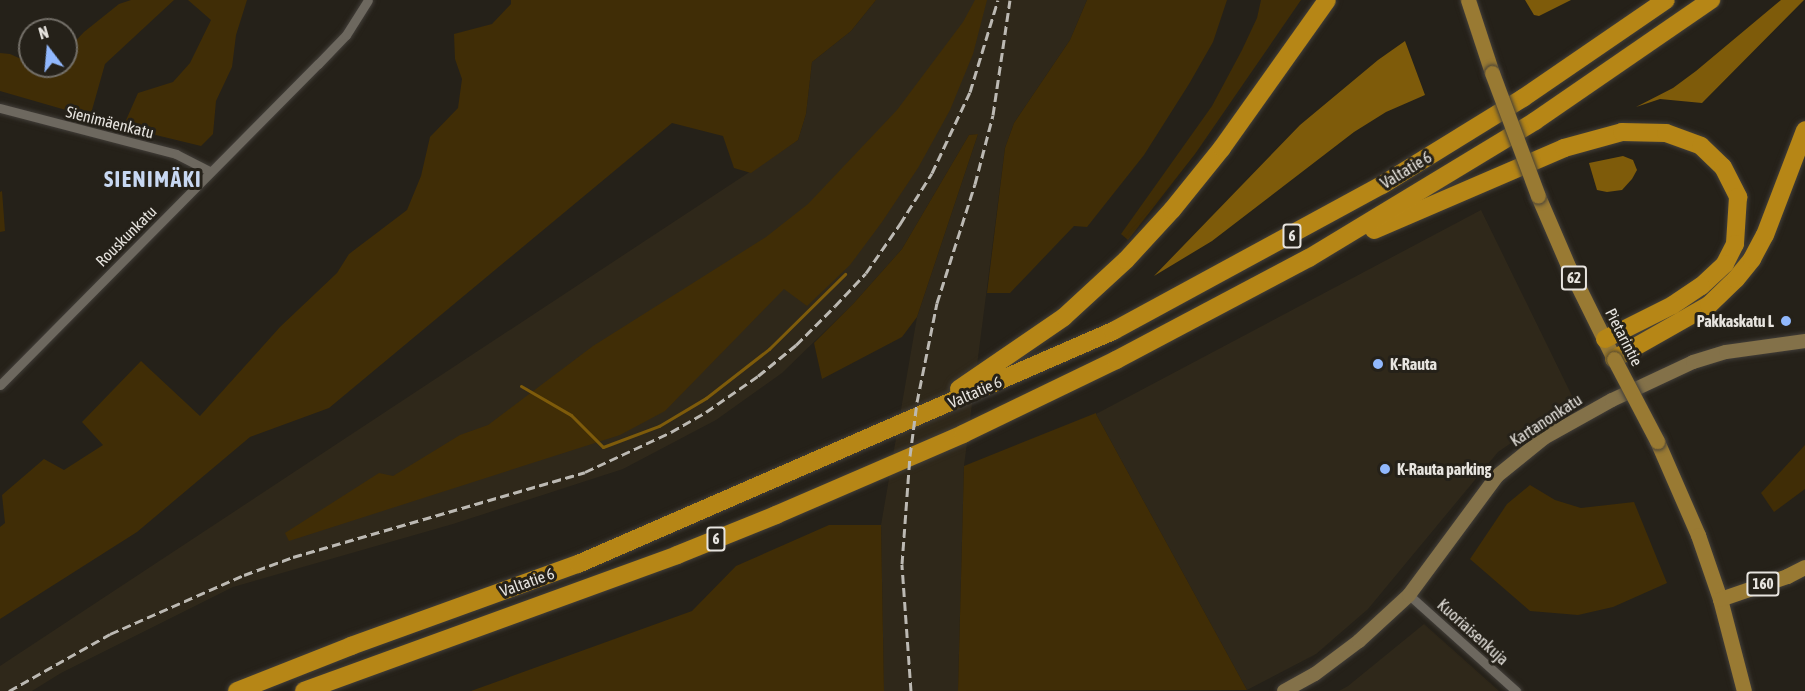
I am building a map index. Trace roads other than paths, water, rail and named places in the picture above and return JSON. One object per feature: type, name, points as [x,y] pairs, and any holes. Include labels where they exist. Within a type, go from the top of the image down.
[{"type":"highway","points":[[894,428],[987,372],[1065,317],[1126,260],[1172,210],[1222,148],[1327,0]]},
{"type":"highway","name":"Valtatie 6","points":[[237,691],[351,646],[578,564],[1113,331],[1262,253],[1382,185],[1513,104],[1666,0]]},
{"type":"highway","name":"Valtatie 6","points":[[304,691],[677,555],[873,474],[1116,360],[1309,258],[1535,121],[1711,0]]},
{"type":"highway","points":[[1614,358],[1709,305],[1736,279],[1752,259],[1765,235],[1805,130]]},
{"type":"highway","points":[[1309,258],[1576,145],[1622,132],[1666,133],[1701,146],[1723,167],[1738,197],[1735,244],[1725,264],[1701,286],[1673,305],[1605,339]]},
{"type":"main road","name":"Pietarintie","points":[[1468,0],[1492,73],[1538,196],[1569,268],[1657,441],[1698,535],[1720,599],[1744,691]]},
{"type":"main road","name":"Kartanonkatu","points":[[1284,691],[1315,674],[1359,641],[1409,595],[1491,484],[1519,456],[1544,438],[1612,400],[1693,362],[1726,352],[1805,341]]},
{"type":"main road","name":"160","points":[[1720,599],[1787,576],[1805,567]]},
{"type":"street","name":"Rouskunkatu","points":[[0,385],[346,35],[368,0]]},
{"type":"street","name":"Sienimäenkatu","points":[[0,108],[176,154],[210,171]]},
{"type":"street","name":"Kuoriaisenkuja","points":[[1409,595],[1516,691]]},
{"type":"waterway","points":[[521,386],[571,415],[603,447],[659,426],[706,398],[769,349],[845,274]]},
{"type":"railway","points":[[9,691],[110,634],[244,575],[293,557],[585,472],[671,432],[706,412],[758,376],[796,345],[866,273],[900,224],[932,173],[970,92],[998,0]]},
{"type":"railway","points":[[911,691],[902,564],[910,456],[917,402],[937,303],[975,184],[993,115],[1010,0]]},
{"type":"place","name":"Pakkaskatu L","points":[[1786,321]]},
{"type":"place","name":"K-Rauta","points":[[1378,364]]},
{"type":"place","name":"K-Rauta parking","points":[[1385,469]]},
{"type":"district","name":"SIENIMÄKI","points":[[153,180]]}]
